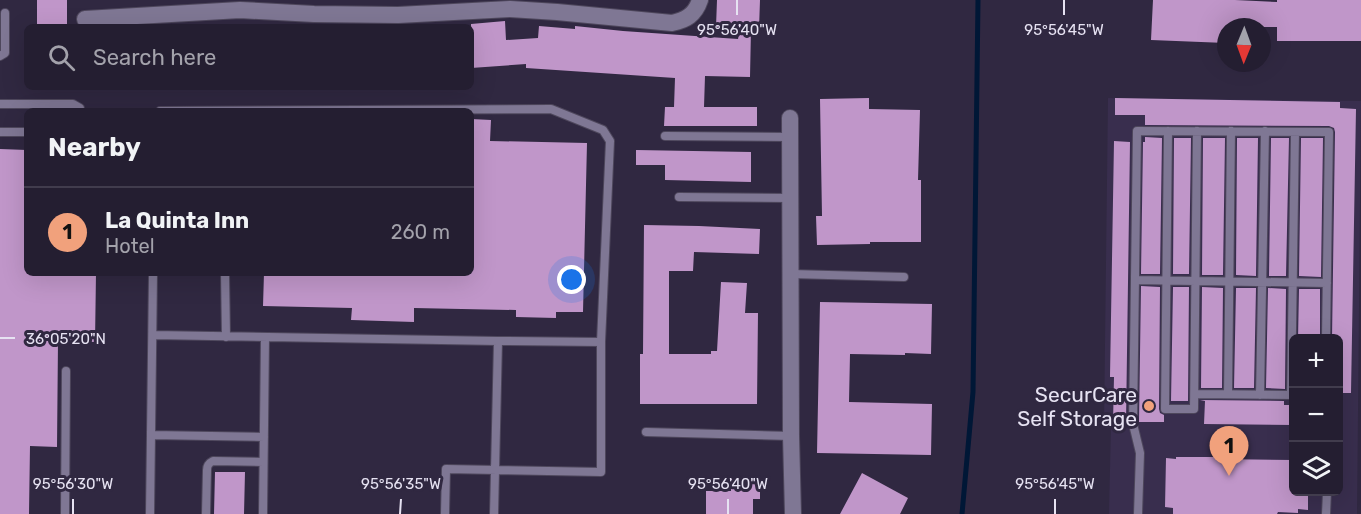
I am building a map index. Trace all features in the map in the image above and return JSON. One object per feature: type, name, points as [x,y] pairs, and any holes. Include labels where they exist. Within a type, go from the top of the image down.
[{"type":"street","points":[[85,19],[240,10],[398,15],[453,6],[510,9],[557,6],[672,23],[683,21],[692,14],[700,0]]},
{"type":"street","points":[[789,118],[793,514]]},
{"type":"lane","points":[[0,56],[5,53],[5,13]]},
{"type":"lane","points":[[0,104],[73,104],[80,108]]},
{"type":"lane","points":[[445,514],[446,469],[601,472],[601,342],[610,141],[603,130],[551,109],[474,109]]},
{"type":"lane","points":[[1138,514],[1140,453],[1133,424],[1137,131],[1329,132],[1326,334]]},
{"type":"lane","points":[[1168,131],[1165,409],[1194,409],[1197,131]]},
{"type":"lane","points":[[1228,394],[1231,131]]},
{"type":"lane","points":[[1260,395],[1265,131]]},
{"type":"lane","points":[[0,132],[24,132]]},
{"type":"lane","points":[[1292,388],[1294,132]]},
{"type":"lane","points":[[665,136],[790,137]]},
{"type":"lane","points":[[679,197],[790,198]]},
{"type":"lane","points":[[790,274],[904,277]]},
{"type":"lane","points":[[150,514],[153,276]]},
{"type":"lane","points":[[225,276],[226,337]]},
{"type":"lane","points":[[1135,280],[1327,283]]},
{"type":"lane","points":[[153,335],[601,342]]},
{"type":"lane","points":[[263,514],[265,337]]},
{"type":"lane","points":[[494,514],[498,341]]},
{"type":"lane","points":[[65,514],[66,371]]},
{"type":"lane","points":[[1195,394],[1289,395]]},
{"type":"lane","points":[[646,432],[791,436]]},
{"type":"lane","points":[[151,435],[264,437]]},
{"type":"lane","points":[[206,514],[207,470],[210,463],[213,461],[263,462]]},
{"type":"lane","points":[[1326,514],[1327,496]]},
{"type":"shaded area","name":"SecurCare Self Storage","points":[[1108,98],[1361,101],[1357,514],[1109,514],[1111,426],[1104,426]]},
{"type":"building","points":[[37,0],[67,0],[67,24],[37,24]]},
{"type":"building","points":[[717,0],[760,0],[759,29],[751,29],[750,77],[705,76],[704,107],[757,107],[757,126],[664,126],[665,107],[674,107],[675,78],[526,68],[526,64],[474,68],[474,24],[471,24],[505,21],[506,40],[538,38],[539,26],[575,29],[575,26],[738,39],[739,34],[716,27]]},
{"type":"building","points":[[1153,0],[1277,2],[1277,0],[1361,0],[1361,41],[1277,41],[1277,27],[1271,27],[1271,18],[1217,18],[1217,43],[1151,40]]},
{"type":"building","points":[[869,98],[869,109],[920,110],[918,180],[921,180],[921,242],[817,245],[816,216],[822,216],[820,99]]},
{"type":"building","points":[[1115,98],[1340,102],[1340,108],[1356,109],[1351,393],[1343,393],[1343,334],[1332,334],[1334,128],[1329,126],[1145,125],[1145,115],[1115,115]]},
{"type":"building","points":[[474,119],[491,120],[490,141],[587,143],[583,312],[556,312],[556,318],[516,317],[516,310],[414,308],[414,322],[351,320],[352,308],[263,306],[264,276],[474,276]]},
{"type":"building","points":[[1145,137],[1162,138],[1160,274],[1141,274],[1143,142],[1145,142]]},
{"type":"building","points":[[1174,138],[1191,138],[1189,274],[1173,274]]},
{"type":"building","points":[[1203,138],[1225,138],[1223,275],[1202,275]]},
{"type":"building","points":[[1237,138],[1258,138],[1256,276],[1236,275]]},
{"type":"building","points":[[1271,138],[1289,138],[1286,276],[1269,276]]},
{"type":"building","points":[[1301,138],[1323,138],[1321,277],[1299,276]]},
{"type":"building","points":[[1114,141],[1130,142],[1126,423],[1113,423],[1114,377],[1110,377]]},
{"type":"building","points":[[0,149],[24,150],[24,276],[96,276],[95,342],[58,341],[57,447],[30,446],[29,514],[0,514]]},
{"type":"building","points":[[636,150],[751,152],[751,182],[665,180],[665,165],[636,165]]},
{"type":"building","points":[[644,225],[760,229],[759,254],[694,252],[693,271],[669,271],[669,354],[711,354],[711,351],[717,351],[721,282],[747,283],[745,313],[758,313],[757,404],[640,404],[640,354],[643,354]]},
{"type":"building","points":[[1141,286],[1160,287],[1159,409],[1164,415],[1164,422],[1139,422]]},
{"type":"building","points":[[1173,287],[1189,287],[1188,401],[1171,401]]},
{"type":"building","points":[[1202,287],[1223,288],[1222,388],[1201,388]]},
{"type":"building","points":[[1236,288],[1256,288],[1254,388],[1234,388]]},
{"type":"building","points":[[1268,288],[1286,289],[1285,389],[1266,388]]},
{"type":"building","points":[[1299,289],[1320,289],[1320,334],[1298,334]]},
{"type":"building","points":[[820,302],[932,304],[931,354],[850,354],[849,402],[932,404],[931,455],[817,453]]},
{"type":"building","points":[[1200,400],[1284,401],[1284,405],[1289,405],[1289,425],[1204,424],[1205,401]]},
{"type":"building","points":[[1176,457],[1216,457],[1216,459],[1289,460],[1289,496],[1308,496],[1308,510],[1298,509],[1298,513],[1278,512],[1277,514],[1173,514],[1173,508],[1165,507],[1166,458],[1176,459]]},
{"type":"building","points":[[215,472],[245,472],[244,514],[214,514]]},
{"type":"building","points":[[862,473],[908,498],[900,514],[840,514]]},
{"type":"building","points":[[731,479],[760,479],[760,499],[753,499],[753,514],[706,514],[706,491],[731,491]]},
{"type":"waterway","points":[[962,514],[973,392],[978,0]]},
{"type":"place","name":"SecurCare Self Storage","points":[[1149,406]]},
{"type":"place","name":"La Quinta Inn","points":[[1229,476]]}]
